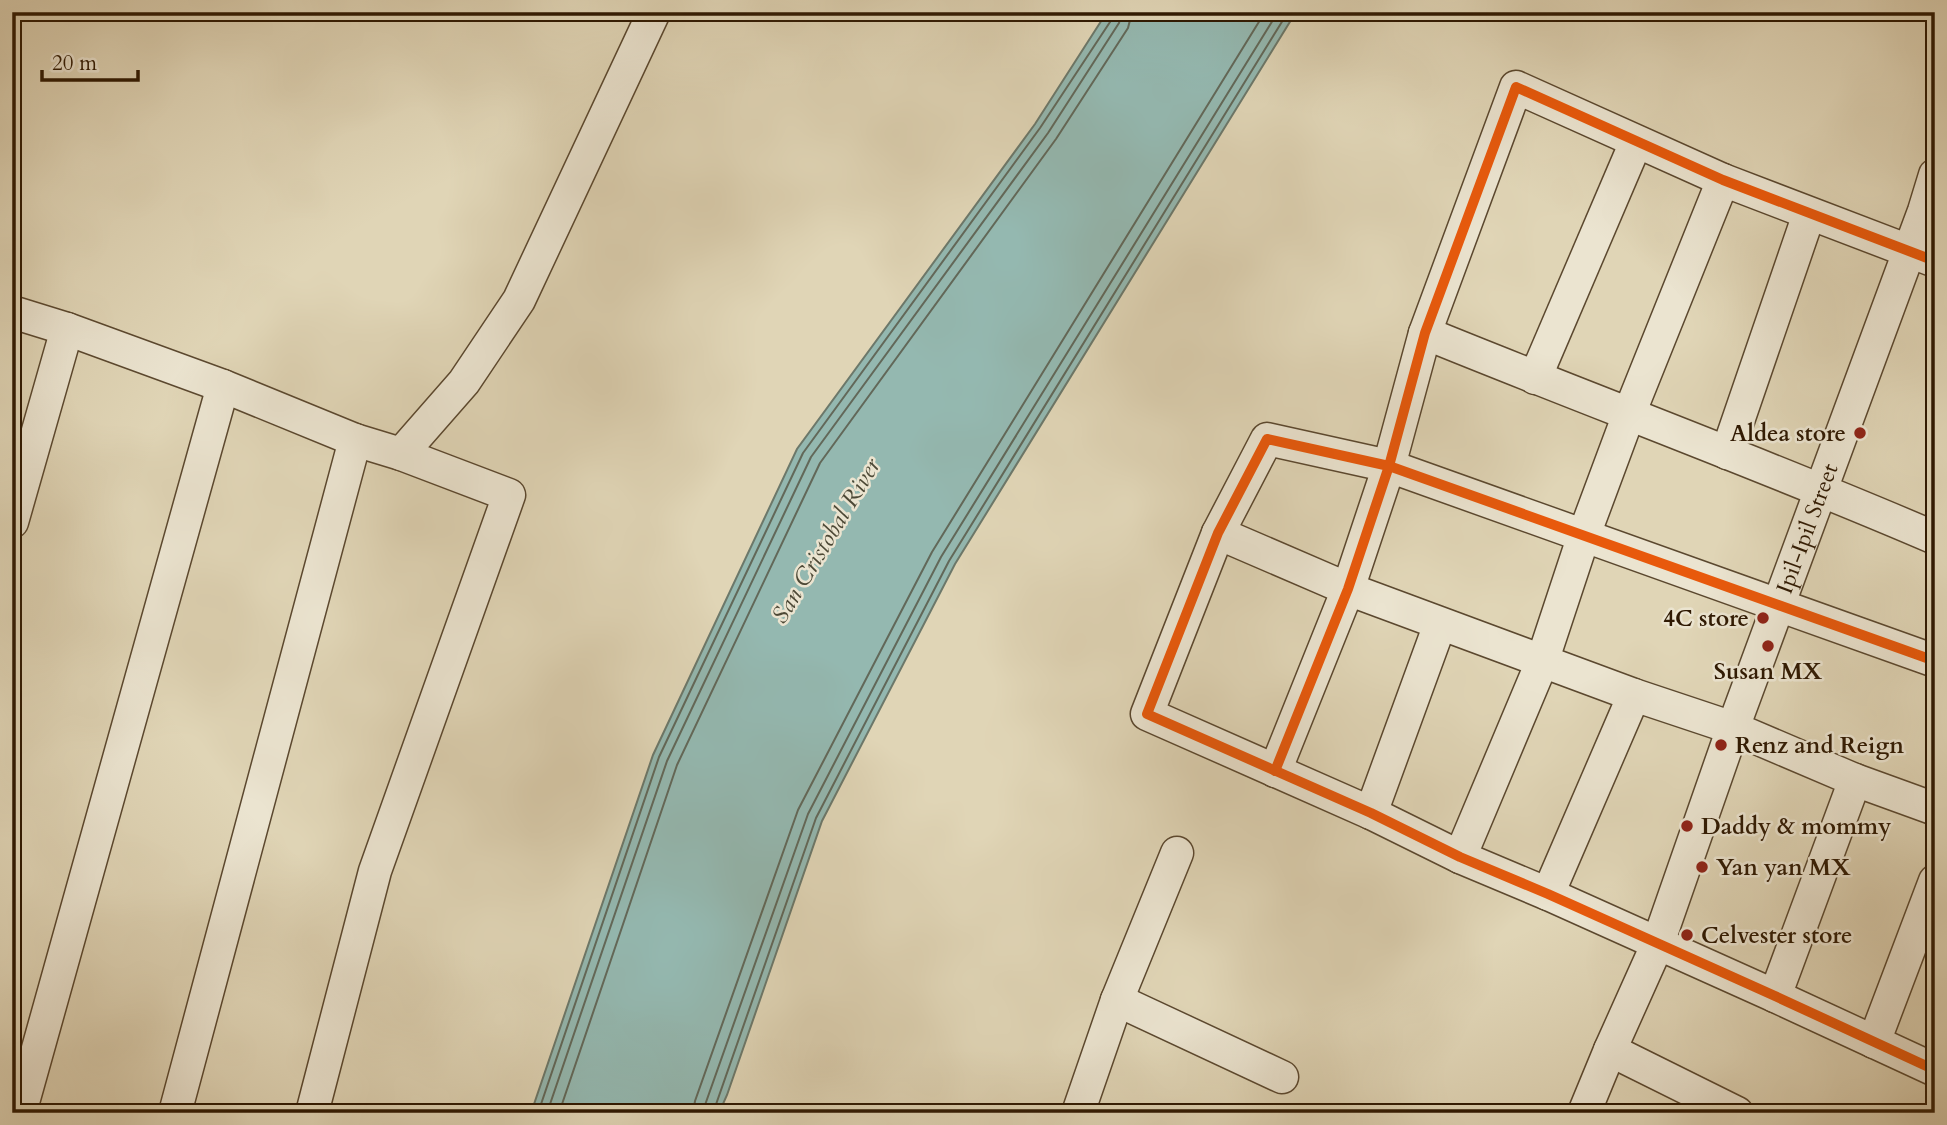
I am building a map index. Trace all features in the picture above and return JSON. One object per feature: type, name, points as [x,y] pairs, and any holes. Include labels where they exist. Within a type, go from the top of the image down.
[{"type":"street","points":[[401,454],[464,382],[519,300],[653,12]]},
{"type":"street","points":[[1275,771],[1348,589],[1389,466],[1425,333],[1516,87],[1723,180],[1922,255]]},
{"type":"street","points":[[1535,378],[1636,142]]},
{"type":"street","name":"Ipil-Ipil Street","points":[[1584,1113],[1658,943],[1821,489],[1922,255],[1924,212],[1935,175]]},
{"type":"street","points":[[1460,857],[1542,662],[1584,535],[1629,414],[1723,180]]},
{"type":"street","points":[[1727,453],[1809,214]]},
{"type":"street","points":[[12,312],[67,329],[223,386],[355,440],[401,454],[509,495],[375,871],[312,1113]]},
{"type":"street","points":[[12,522],[67,329]]},
{"type":"street","points":[[1425,333],[1821,489],[1935,538]]},
{"type":"street","points":[[20,1113],[223,386]]},
{"type":"street","points":[[1935,661],[1389,466],[1267,439],[1218,533],[1147,714],[1935,1070]]},
{"type":"street","points":[[175,1113],[355,440]]},
{"type":"street","points":[[1218,533],[1348,589],[1542,662],[1733,728],[1855,780],[1935,809]]},
{"type":"street","points":[[1371,813],[1440,624]]},
{"type":"street","points":[[1548,894],[1634,695]]},
{"type":"street","points":[[1775,996],[1855,780]]},
{"type":"street","points":[[1077,1113],[1117,1000],[1177,853]]},
{"type":"street","points":[[1874,1042],[1935,881]]},
{"type":"street","points":[[1117,1000],[1282,1077]]},
{"type":"street","points":[[1610,1050],[1737,1113]]},
{"type":"water","name":"San Cristobal River","points":[[1107,12],[1296,12],[955,564],[822,821],[719,1113],[531,1113],[653,755],[797,449],[1035,124]]},
{"type":"cycle path","points":[[1275,771],[1348,589],[1389,466],[1425,333],[1516,87],[1723,180],[1935,261]]},
{"type":"cycle path","points":[[1935,661],[1389,466],[1267,439],[1218,533],[1147,714],[1935,1070]]},
{"type":"place","name":"Aldea store","points":[[1860,433]]},
{"type":"place","name":"4C store","points":[[1763,618]]},
{"type":"place","name":"Susan MX","points":[[1768,646]]},
{"type":"place","name":"Renz and Reign","points":[[1721,745]]},
{"type":"place","name":"Daddy & mommy","points":[[1687,826]]},
{"type":"place","name":"Yan yan MX","points":[[1702,867]]},
{"type":"place","name":"Celvester store","points":[[1687,935]]}]
